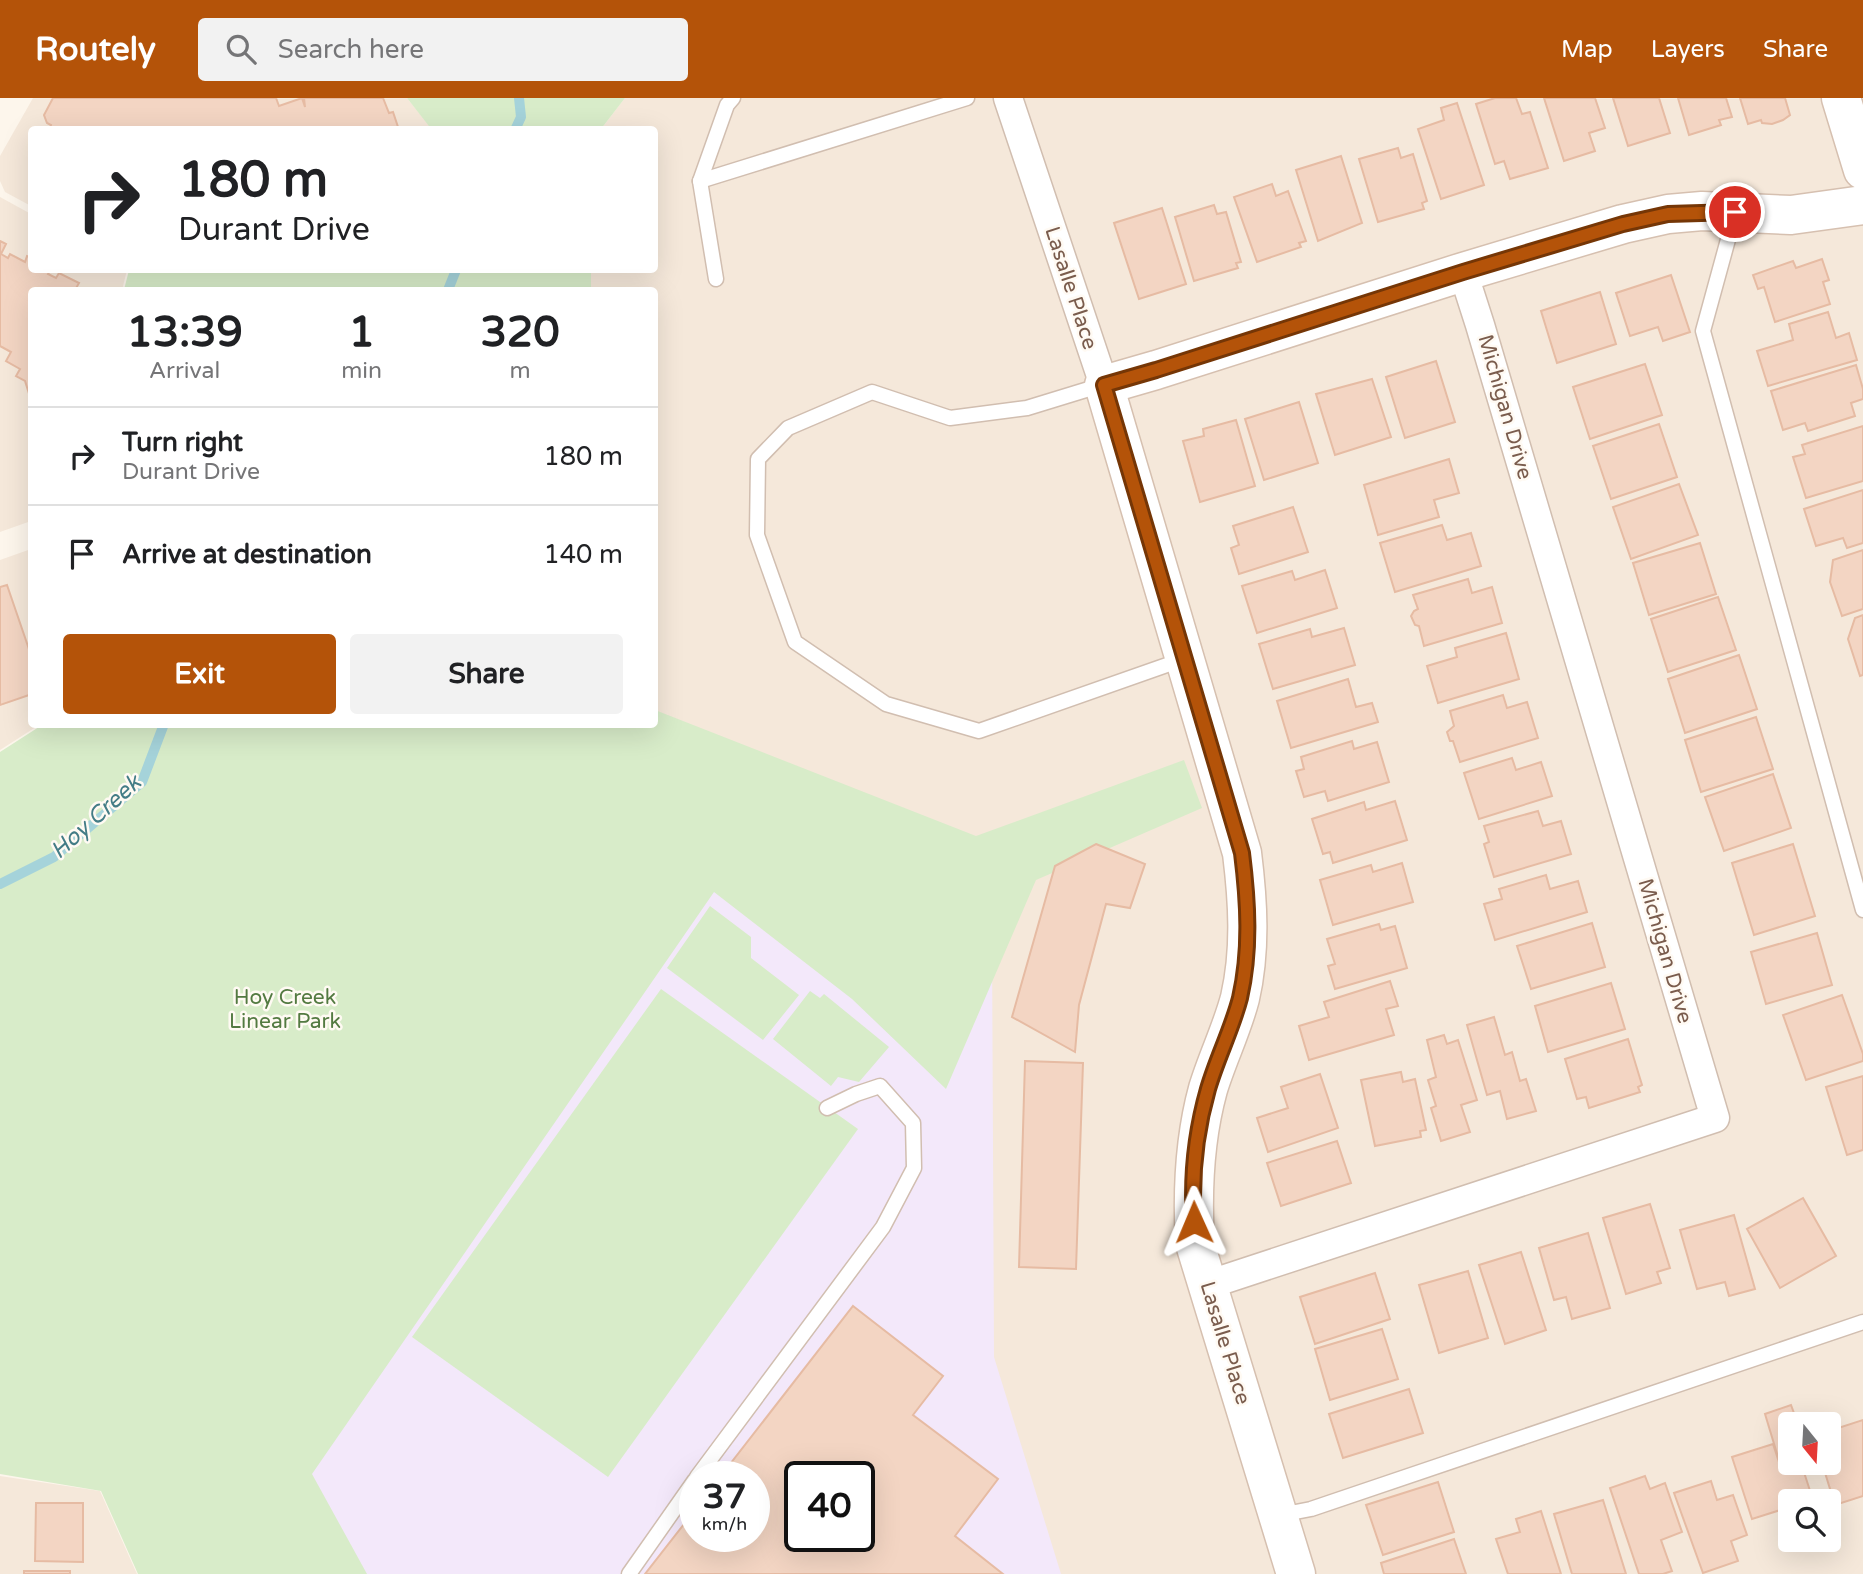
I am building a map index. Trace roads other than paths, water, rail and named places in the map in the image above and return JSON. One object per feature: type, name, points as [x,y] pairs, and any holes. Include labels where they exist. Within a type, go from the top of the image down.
[{"type":"street","name":"Lasalle Place","points":[[1008,98],[1104,385],[1242,853],[1247,899],[1247,952],[1240,998],[1208,1091],[1196,1153],[1192,1200],[1195,1244],[1296,1574]]},
{"type":"street","points":[[1841,98],[1863,170]]},
{"type":"street","points":[[1104,385],[1623,224],[1668,214],[1735,212],[1791,215],[1863,205]]},
{"type":"street","name":"Michigan Drive","points":[[1207,1285],[1715,1118],[1463,272]]},
{"type":"lane","points":[[716,279],[700,181],[727,105],[733,98]]},
{"type":"lane","points":[[700,181],[967,98]]},
{"type":"lane","points":[[1735,212],[1703,331],[1863,910]]},
{"type":"lane","points":[[1104,385],[1027,408],[950,418],[872,392],[788,428],[758,459],[757,536],[795,642],[886,704],[979,731],[1186,658]]},
{"type":"lane","points":[[709,1461],[883,1227],[914,1168],[913,1123],[880,1086],[827,1108]]},
{"type":"lane","points":[[1279,1515],[1311,1508],[1863,1322]]},
{"type":"lane","points":[[629,1574],[679,1502]]},
{"type":"waterway","name":"Hoy Creek","points":[[517,126],[521,117],[519,98]]},
{"type":"waterway","name":"Hoy Creek","points":[[449,287],[455,273]]},
{"type":"waterway","name":"Hoy Creek","points":[[0,884],[54,857],[142,782],[162,728]]},
{"type":"park label","name":"Hoy Creek Linear Park","points":[[285,1009]]}]
